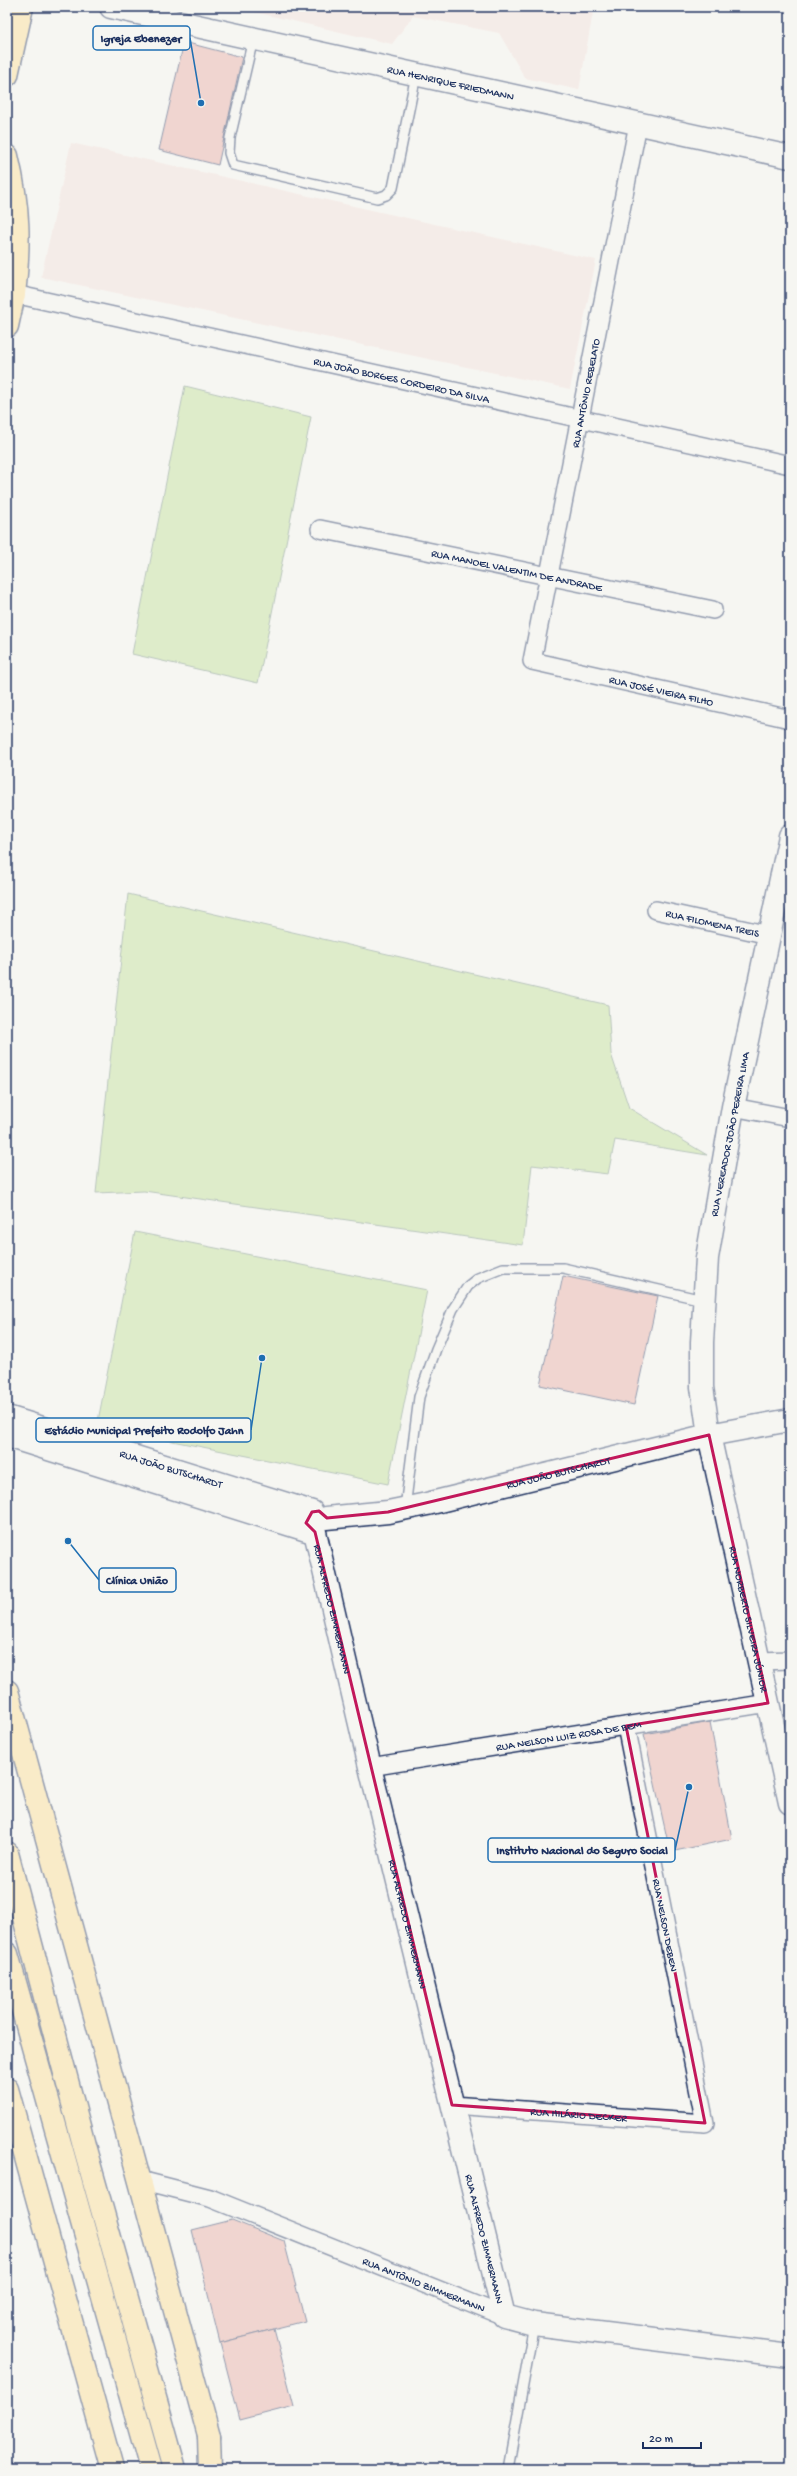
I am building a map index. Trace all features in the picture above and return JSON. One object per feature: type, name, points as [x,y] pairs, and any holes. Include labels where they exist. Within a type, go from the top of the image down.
[{"type":"main road","points":[[7,75],[22,7]]},
{"type":"main road","points":[[7,156],[18,214],[18,252],[14,294],[7,326]]},
{"type":"main road","points":[[7,1691],[210,2436],[210,2469]]},
{"type":"main road","points":[[7,1853],[85,2149],[175,2469]]},
{"type":"main road","points":[[7,1954],[151,2469]]},
{"type":"main road","points":[[7,2089],[112,2469]]},
{"type":"street","name":"RUA HENRIQUE FRIEDMANN","points":[[111,7],[790,157]]},
{"type":"street","name":"RUA ANTÔNIO REBELATO","points":[[532,661],[638,124]]},
{"type":"street","name":"RUA JOÃO BORGES CORDEIRO DA SILVA","points":[[14,294],[580,417],[790,465]]},
{"type":"street","name":"RUA MANOEL VALENTIM DE ANDRADE","points":[[320,529],[713,610]]},
{"type":"street","name":"RUA JOSÉ VIEIRA FILHO","points":[[532,661],[790,719]]},
{"type":"street","name":"RUA VEREADOR JOÃO PEREIRA LIMA","points":[[709,1435],[702,1387],[703,1300],[714,1212],[769,935],[787,867],[790,836]]},
{"type":"street","name":"RUA FILOMENA TREIS","points":[[656,910],[769,935]]},
{"type":"street","points":[[734,1107],[790,1118]]},
{"type":"street","name":"RUA JOÃO BUTSCHARDT","points":[[7,1417],[316,1523]]},
{"type":"street","name":"RUA JOÃO BUTSCHARDT","points":[[7,1436],[316,1523],[404,1509],[709,1435],[790,1420]]},
{"type":"street","name":"RUA NORBERTO SILVEIRA JÚNIOR","points":[[709,1435],[790,1803]]},
{"type":"street","name":"RUA ALFREDO ZIMMERMANN","points":[[316,1523],[370,1767],[504,2316]]},
{"type":"street","points":[[759,1661],[790,1660]]},
{"type":"street","name":"RUA NELSON LUIZ ROSA DE BEM","points":[[370,1767],[768,1703]]},
{"type":"street","name":"RUA NELSON DEBEN","points":[[626,1726],[705,2123]]},
{"type":"street","name":"RUA HILÁRIO DECKER","points":[[452,2105],[705,2123]]},
{"type":"street","name":"RUA ANTÔNIO ZIMMERMANN","points":[[140,2180],[210,2198],[504,2316],[534,2324],[790,2356]]},
{"type":"street","points":[[210,2436],[218,2469]]},
{"type":"lane","points":[[253,38],[230,138],[229,153],[233,166],[377,198],[386,195],[392,188],[416,75]]},
{"type":"lane","points":[[404,1509],[419,1397],[436,1349],[454,1308],[468,1286],[478,1278],[502,1268],[563,1268],[703,1300]]},
{"type":"lane","points":[[508,2469],[534,2324]]},
{"type":"highlighted area","points":[[709,1435],[768,1703],[626,1726],[705,2123],[452,2105],[315,1532],[306,1523],[312,1512],[319,1511],[327,1518],[388,1512]]},
{"type":"shaded area","points":[[233,7],[594,7],[579,90],[525,78],[499,33],[413,16],[392,44]]},
{"type":"shaded area","points":[[71,143],[596,260],[570,389],[41,277]]},
{"type":"green space","points":[[185,386],[311,417],[258,683],[132,654]]},
{"type":"green space","points":[[128,894],[608,1005],[611,1054],[629,1108],[707,1155],[615,1140],[608,1174],[532,1165],[523,1245],[144,1191],[96,1193]]},
{"type":"green space","points":[[135,1232],[427,1290],[388,1484],[97,1426]]},
{"type":"building","points":[[184,42],[242,57],[218,165],[159,150]]},
{"type":"building","points":[[563,1276],[658,1296],[634,1405],[540,1385]]},
{"type":"building","points":[[710,1722],[732,1839],[670,1852],[644,1734]]},
{"type":"building","points":[[232,2220],[284,2241],[305,2321],[220,2343],[192,2230]]},
{"type":"building","points":[[274,2329],[294,2406],[240,2420],[220,2343]]},
{"type":"place","name":"Igreja Ebenezer","points":[[201,103]]},
{"type":"place","name":"Estádio Municipal Prefeito Rodolfo Jahn","points":[[262,1358]]},
{"type":"place","name":"Clínica União","points":[[68,1541]]},
{"type":"place","name":"Instituto Nacional do Seguro Social","points":[[689,1787]]}]
